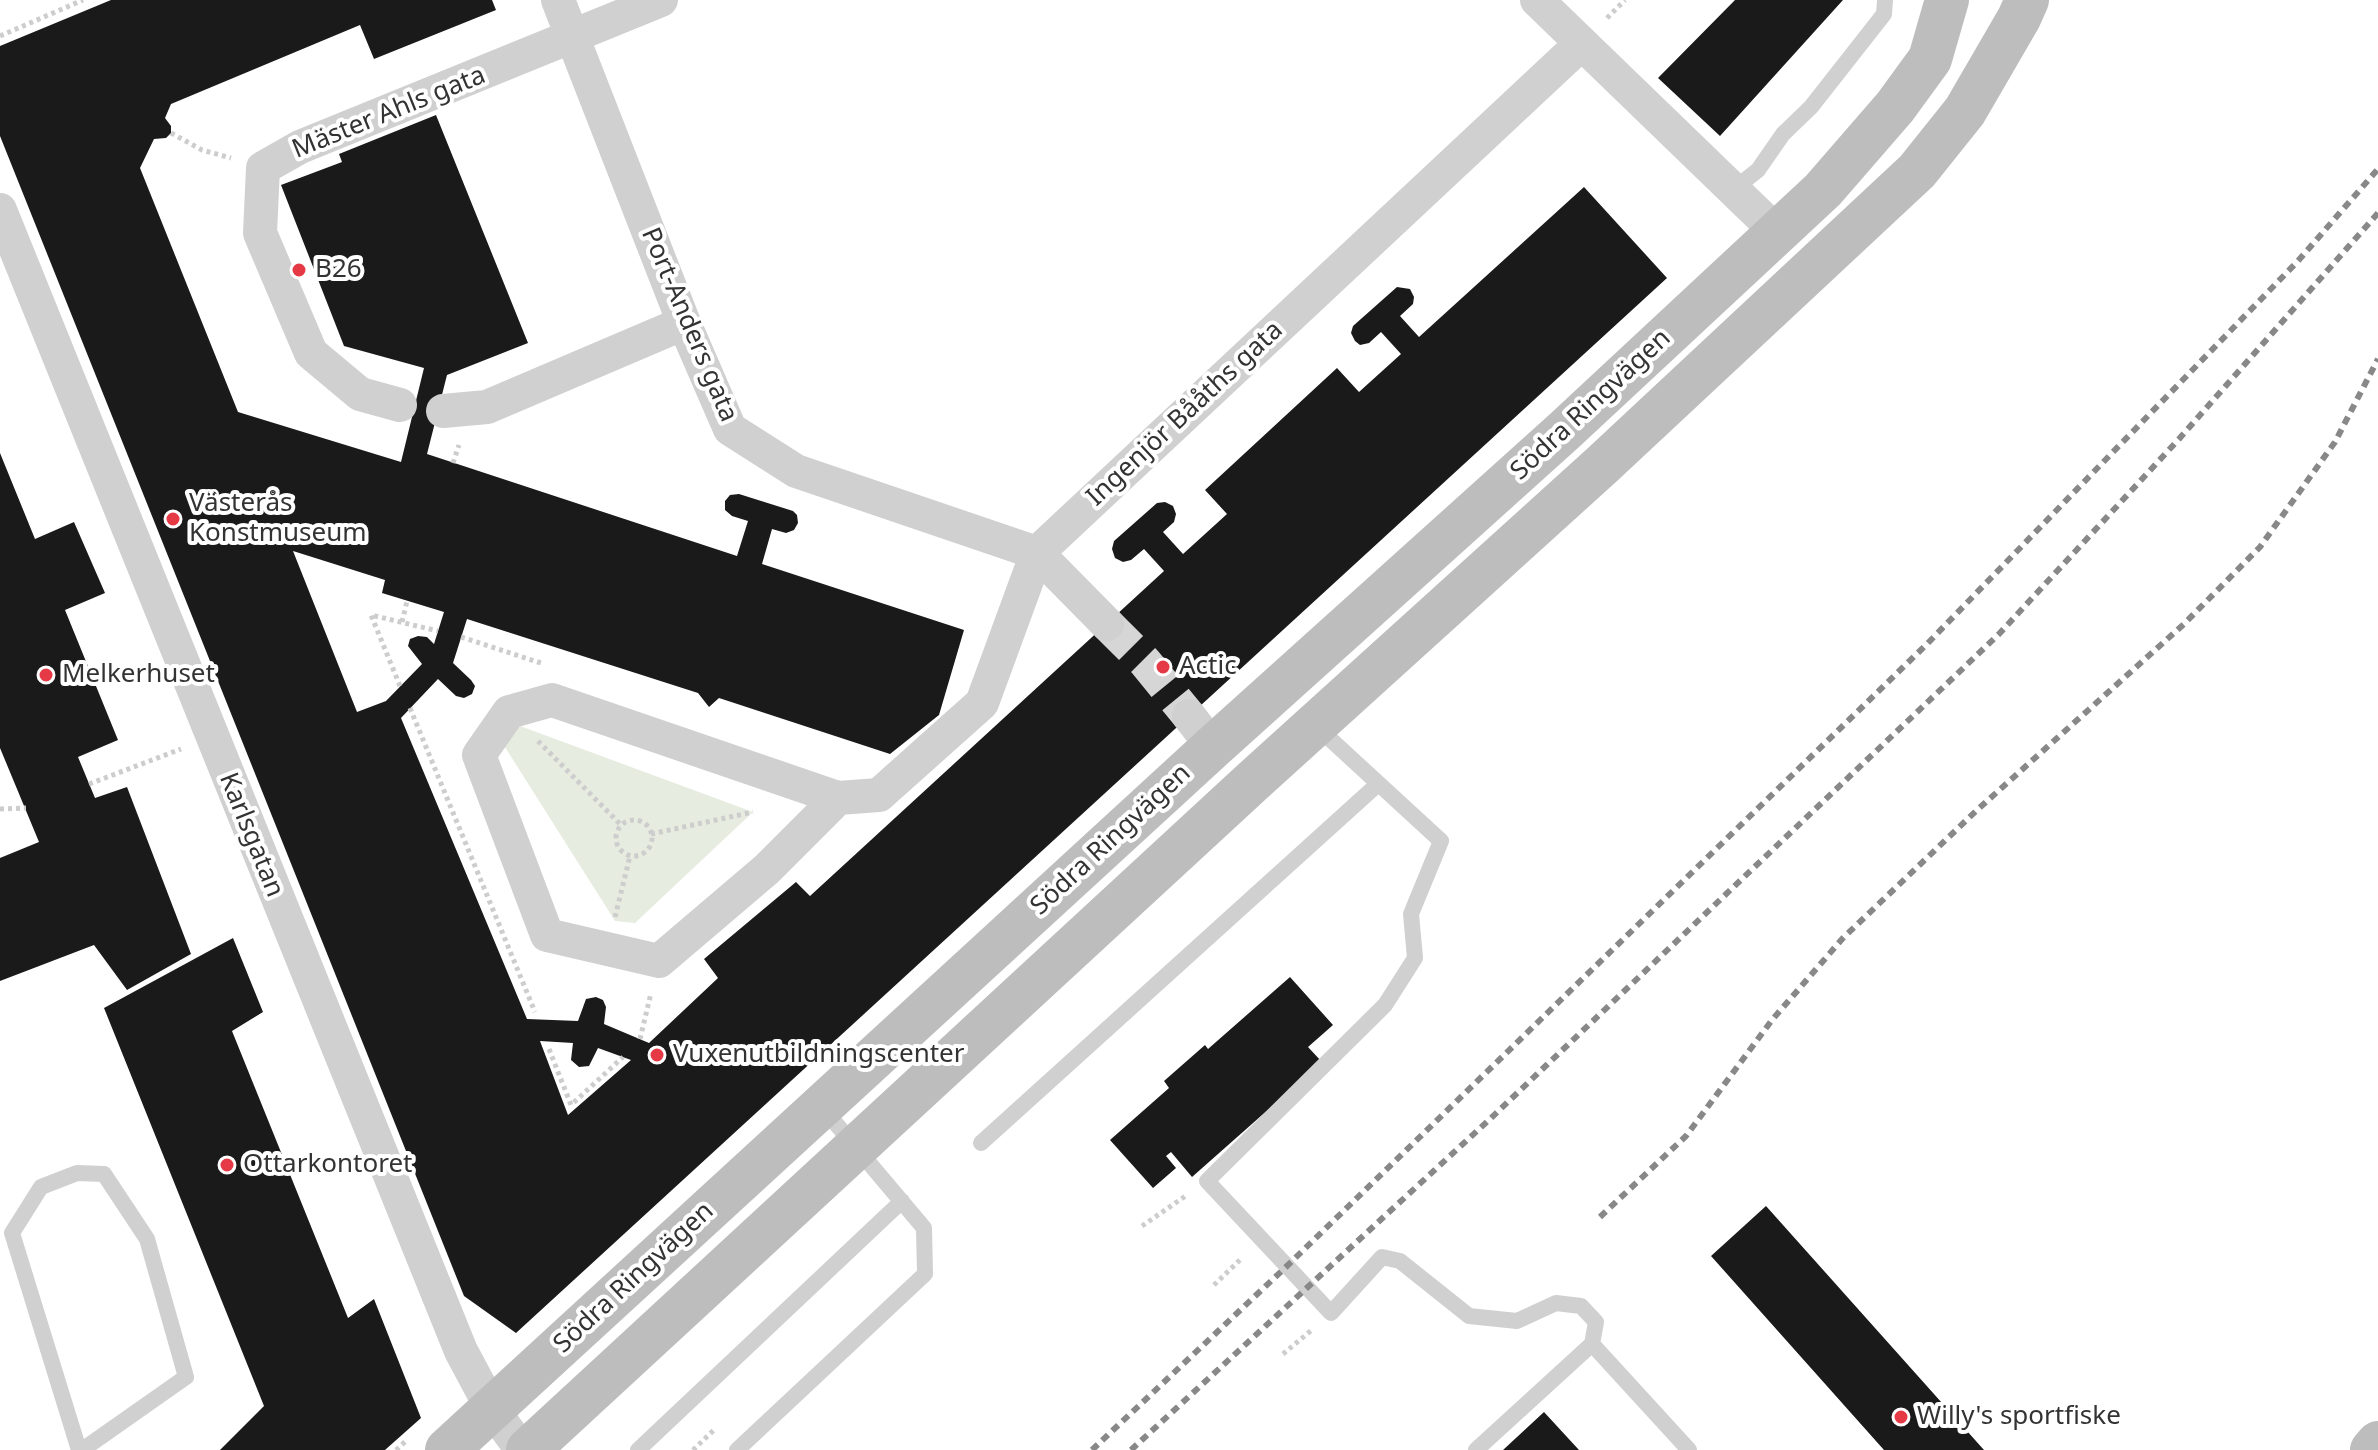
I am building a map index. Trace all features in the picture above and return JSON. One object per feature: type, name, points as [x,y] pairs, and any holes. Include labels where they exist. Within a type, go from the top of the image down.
[{"type":"main road","name":"Södra Ringvägen","points":[[447,1450],[821,1106],[1201,732],[1564,431],[1823,190],[1930,59],[1947,0]]},
{"type":"main road","name":"Södra Ringvägen","points":[[525,1450],[1815,268],[1917,171],[1965,111],[2027,0]]},
{"type":"main road","points":[[1778,233],[1815,268]]},
{"type":"main road","points":[[1201,732],[1253,781]]},
{"type":"main road","points":[[2372,1450],[2378,1443]]},
{"type":"street","name":"Port-Anders gata","points":[[558,0],[684,323],[730,429],[796,471],[1037,553],[1107,624]]},
{"type":"street","name":"Mäster Ahls gata","points":[[400,405],[360,394],[311,353],[260,233],[263,168],[300,147],[661,0]]},
{"type":"street","points":[[1537,0],[1778,233]]},
{"type":"street","name":"Ingenjör Bååths gata","points":[[509,712],[552,700],[838,798],[879,795],[982,703],[1037,553],[1581,44]]},
{"type":"street","name":"Karlsgatan","points":[[0,210],[461,1351],[492,1409],[525,1450]]},
{"type":"street","points":[[443,411],[487,407],[684,323]]},
{"type":"street","points":[[509,712],[479,755],[547,935],[659,961],[767,869],[838,798]]},
{"type":"lane","points":[[1733,190],[1758,170],[1783,134],[1821,95],[1884,14],[1885,0]]},
{"type":"lane","points":[[1315,725],[1441,841],[1411,914],[1415,958],[1385,1005],[1207,1181],[1331,1313],[1382,1257],[1400,1261],[1469,1316],[1517,1321],[1556,1303],[1581,1306],[1596,1322],[1592,1344],[1476,1450]]},
{"type":"lane","points":[[981,1143],[1378,784]]},
{"type":"lane","points":[[737,1450],[925,1274],[924,1228],[821,1106]]},
{"type":"lane","points":[[77,1173],[104,1174],[147,1239],[186,1377],[81,1450],[12,1233],[41,1187],[77,1173]]},
{"type":"lane","points":[[638,1450],[902,1201]]},
{"type":"lane","points":[[1592,1344],[1689,1450]]},
{"type":"path","points":[[0,36],[83,0]]},
{"type":"path","points":[[171,133],[202,150],[263,168]]},
{"type":"path","points":[[402,622],[407,601]]},
{"type":"path","points":[[400,686],[371,615],[438,631]]},
{"type":"path","points":[[410,708],[535,1012]]},
{"type":"path","points":[[509,712],[622,826]]},
{"type":"path","points":[[89,784],[212,738]]},
{"type":"path","points":[[0,809],[26,808]]},
{"type":"path","points":[[651,834],[753,812]]},
{"type":"path","points":[[639,820],[650,828],[652,842],[644,853],[630,856],[618,848],[616,834],[622,826],[624,822],[639,820]]},
{"type":"path","points":[[615,921],[630,856]]},
{"type":"path","points":[[640,1039],[659,961]]},
{"type":"path","points":[[549,1049],[571,1105],[623,1057]]},
{"type":"path","points":[[1142,1226],[1207,1181]]},
{"type":"path","points":[[1214,1285],[1262,1240]]},
{"type":"path","points":[[1283,1354],[1331,1313]]},
{"type":"shaded area","points":[[520,726],[753,812],[635,923],[615,921],[503,744]]},
{"type":"building","points":[[111,0],[492,0],[496,10],[374,59],[360,25],[171,104],[165,118],[171,126],[171,133],[166,138],[154,139],[140,168],[238,412],[401,462],[424,368],[344,346],[281,185],[342,162],[339,154],[436,115],[528,343],[447,375],[427,454],[737,556],[748,521],[725,510],[725,501],[730,495],[739,494],[793,511],[798,523],[794,530],[786,533],[772,529],[762,564],[964,630],[939,715],[890,754],[719,698],[709,707],[698,693],[467,619],[453,663],[475,686],[472,694],[464,698],[456,696],[438,679],[401,718],[527,1019],[578,1021],[586,999],[596,997],[603,1000],[606,1007],[604,1024],[649,1043],[718,978],[704,959],[796,882],[810,896],[1164,571],[1144,549],[1131,560],[1123,562],[1115,558],[1112,549],[1114,541],[1157,503],[1165,502],[1173,506],[1176,514],[1174,522],[1163,532],[1183,554],[1227,514],[1205,490],[1337,368],[1359,392],[1401,354],[1381,332],[1369,343],[1360,345],[1351,333],[1353,326],[1397,287],[1410,289],[1414,297],[1413,304],[1400,316],[1419,337],[1584,187],[1667,278],[516,1333],[464,1296],[0,136],[0,46]],"holes":[[[293,551],[385,580],[382,593],[444,612],[434,644],[427,637],[410,639],[408,646],[422,664],[386,701],[357,712]],[[540,1041],[573,1043],[571,1060],[579,1067],[589,1066],[598,1048],[631,1060],[568,1115]]]},
{"type":"building","points":[[1735,0],[1843,0],[1720,136],[1658,78]]},
{"type":"building","name":"Melkerhuset","points":[[0,453],[35,539],[74,522],[105,593],[65,610],[118,740],[78,757],[95,798],[127,787],[191,954],[127,990],[94,945],[0,981],[0,858],[39,842],[0,748]]},
{"type":"building","name":"Ottarkontoret","points":[[233,938],[263,1012],[232,1031],[348,1318],[374,1299],[421,1418],[385,1450],[220,1450],[264,1406],[104,1008]]},
{"type":"building","points":[[1290,977],[1333,1025],[1308,1047],[1322,1062],[1192,1177],[1171,1152],[1166,1156],[1176,1168],[1153,1188],[1110,1140],[1169,1088],[1164,1081],[1205,1045],[1208,1049]]},
{"type":"building","points":[[1766,1206],[1984,1450],[1884,1450],[1711,1256]]},
{"type":"building","points":[[1544,1412],[1579,1450],[1503,1450]]},
{"type":"tunnel","points":[[1107,624],[1145,662],[1189,716]]},
{"type":"railway","points":[[1092,1450],[1287,1266],[1927,644],[2298,261],[2378,169]]},
{"type":"railway","points":[[1131,1450],[1490,1119],[1999,634],[2179,439],[2378,213]]},
{"type":"railway","points":[[1600,1217],[1686,1136],[1772,1020],[1843,938],[1976,811],[2184,624],[2260,547],[2335,442],[2378,359]]},
{"type":"place","name":"B26","points":[[299,270]]},
{"type":"place","name":"Västerås Konstmuseum","points":[[173,519]]},
{"type":"place","name":"Actic","points":[[1163,667]]},
{"type":"place","name":"Melkerhuset","points":[[46,675]]},
{"type":"place","name":"Vuxenutbildningscenter","points":[[657,1055]]},
{"type":"place","name":"Ottarkontoret","points":[[227,1165]]},
{"type":"place","name":"Willy's sportfiske","points":[[1901,1417]]}]
